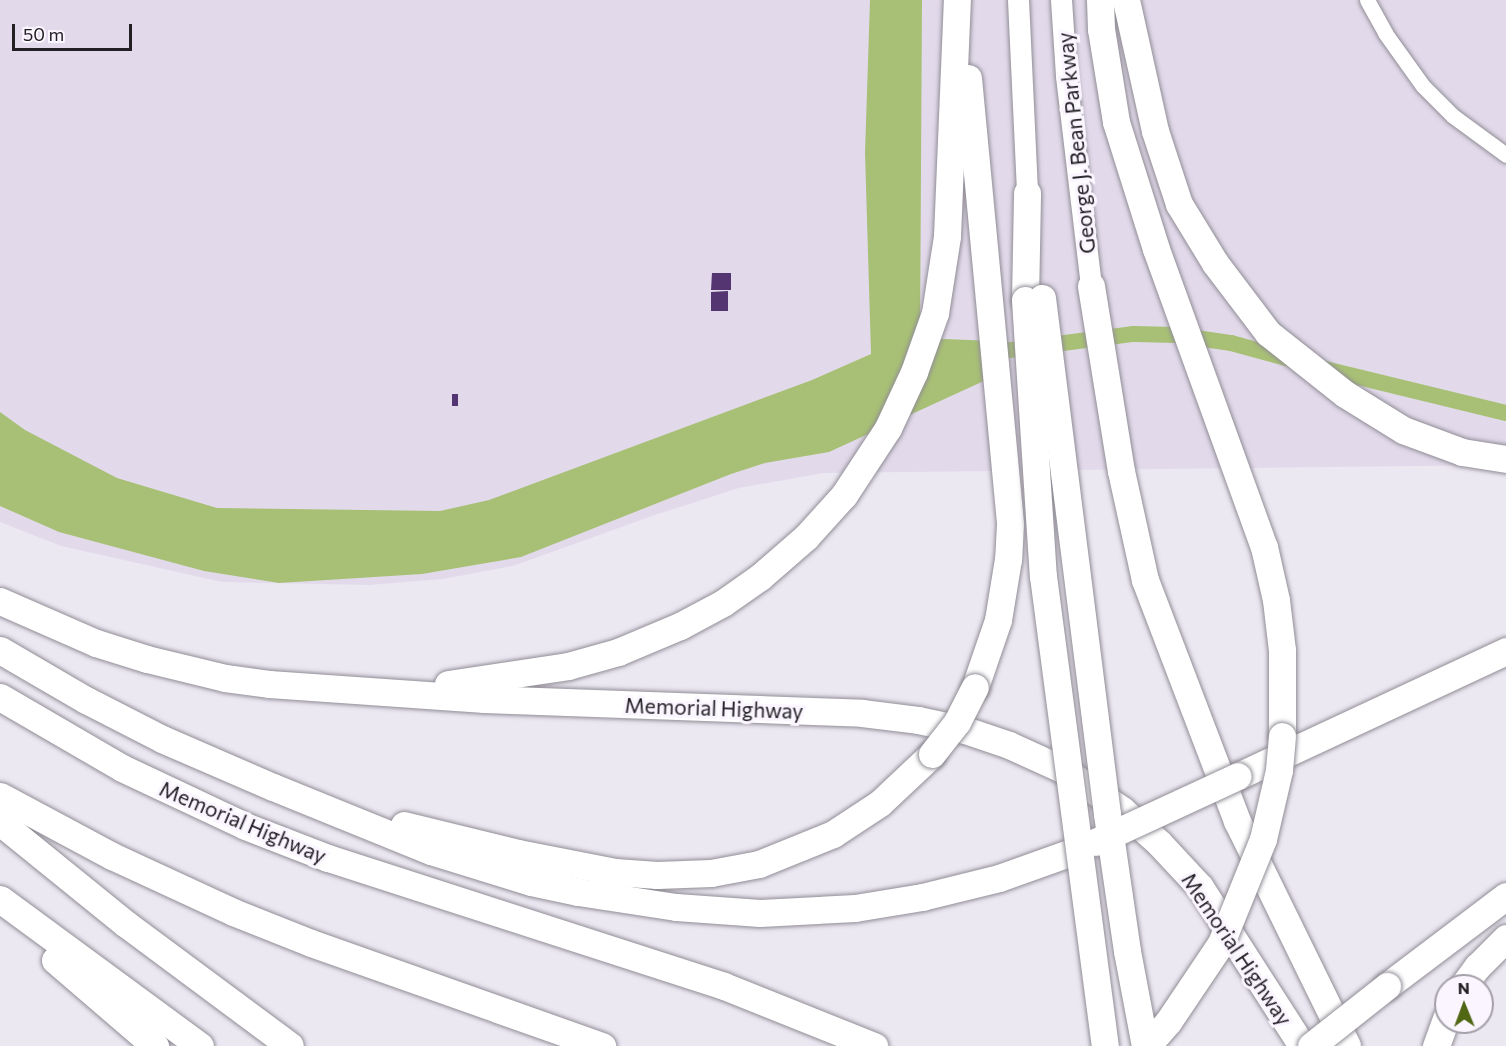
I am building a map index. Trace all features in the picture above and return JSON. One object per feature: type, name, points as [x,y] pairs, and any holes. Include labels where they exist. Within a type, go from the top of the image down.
[{"type":"highway","points":[[273,788],[330,805],[518,853],[615,872],[684,876],[759,864],[833,834],[880,803],[932,754],[957,722],[975,687],[993,638],[1008,559],[1010,524],[959,0]]},
{"type":"highway","points":[[354,692],[506,677],[568,666],[618,652],[680,626],[723,603],[760,577],[806,537],[844,495],[888,428],[914,372],[935,313],[947,236],[959,0]]},
{"type":"highway","points":[[1100,0],[1101,29],[1116,122],[1156,249],[1264,547],[1276,600],[1284,693],[1279,770],[1263,839],[1251,872],[1221,943],[1168,1022],[1146,1046]]},
{"type":"highway","points":[[1125,0],[1155,131],[1179,204],[1215,263],[1268,333],[1345,394],[1403,430],[1462,452],[1499,458]]},
{"type":"highway","points":[[1027,193],[1043,576],[1105,1046]]},
{"type":"highway","points":[[1091,286],[1121,471],[1145,580],[1237,821],[1347,1046]]},
{"type":"highway","points":[[1033,299],[1127,951],[1146,1046]]},
{"type":"highway","name":"Memorial Highway","points":[[0,601],[96,643],[186,670],[269,684],[354,692],[862,713],[953,727],[1009,745],[1062,770],[1122,810],[1159,843],[1200,887],[1302,1046]]},
{"type":"highway","points":[[0,650],[86,700],[162,739],[377,831],[488,869],[578,892],[676,907],[760,913],[855,908],[922,897],[999,878],[1075,851],[1506,651]]},
{"type":"highway","name":"Memorial Highway","points":[[0,697],[113,763],[245,826],[339,862],[724,986],[874,1046]]},
{"type":"highway","points":[[0,796],[121,861],[233,912],[311,943],[602,1046]]},
{"type":"highway","points":[[0,822],[118,917],[290,1046]]},
{"type":"highway","points":[[1311,1046],[1506,896]]},
{"type":"highway","points":[[0,899],[200,1046]]},
{"type":"highway","points":[[0,912],[155,1046]]},
{"type":"highway","points":[[1473,974],[1496,946],[1506,938]]},
{"type":"street","points":[[1018,0],[1027,193]]},
{"type":"street","name":"George J. Bean Parkway","points":[[1061,0],[1066,76],[1091,286]]},
{"type":"street","points":[[1367,0],[1395,48],[1423,86],[1453,116],[1506,155]]},
{"type":"shaded area","points":[[0,0],[1506,0],[1506,465],[824,473],[739,488],[652,516],[513,566],[443,579],[370,585],[222,582],[61,546],[0,522]]},
{"type":"shaded area","points":[[870,0],[922,0],[920,338],[994,341],[986,380],[829,452],[765,463],[731,474],[521,557],[422,574],[279,583],[204,571],[59,532],[0,506],[0,412],[25,430],[117,478],[217,508],[440,511],[489,500],[812,380],[871,354],[865,153]]},
{"type":"building","points":[[712,273],[731,273],[731,290],[711,290]]},
{"type":"building","points":[[728,291],[728,311],[711,311],[711,292]]},
{"type":"building","points":[[452,394],[458,394],[458,406],[452,406]]},
{"type":"waterway","points":[[987,353],[1134,334],[1176,335],[1231,343],[1293,360]]},
{"type":"waterway","points":[[1321,368],[1506,413]]}]
